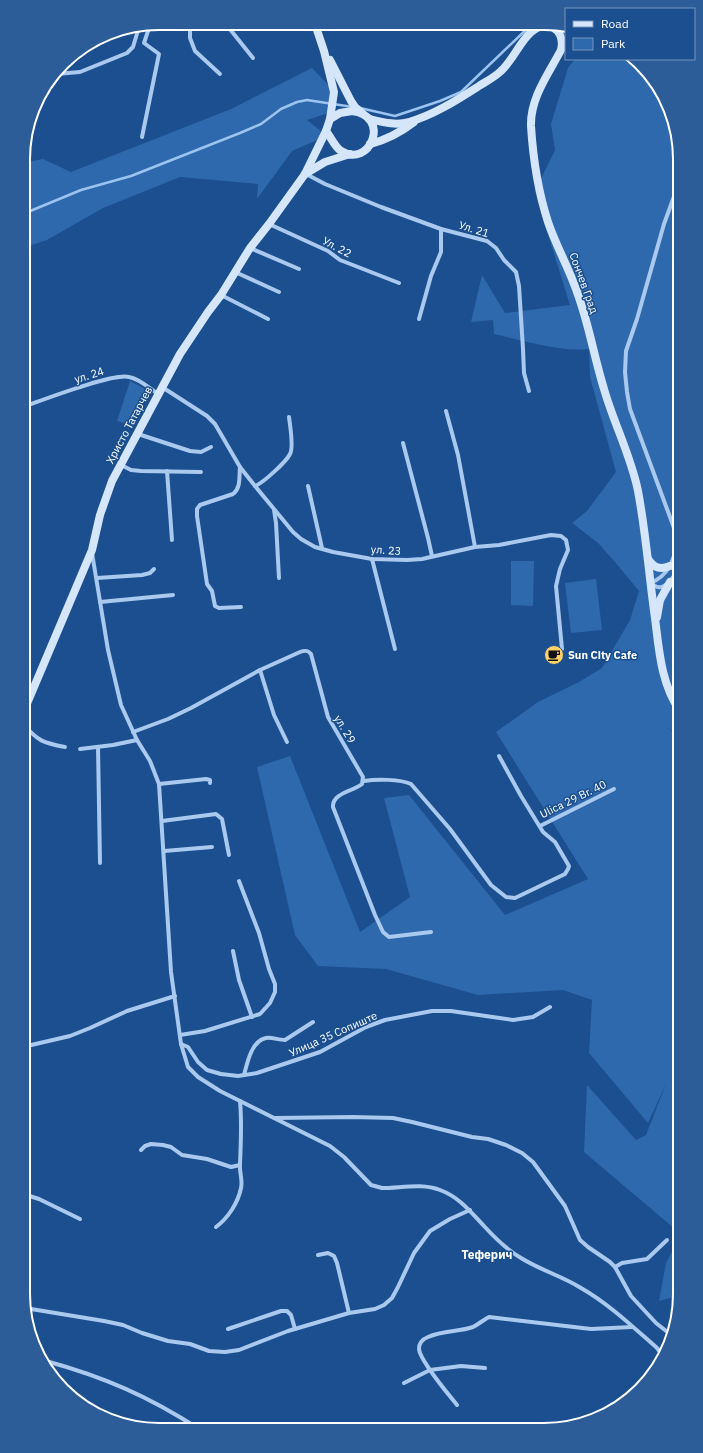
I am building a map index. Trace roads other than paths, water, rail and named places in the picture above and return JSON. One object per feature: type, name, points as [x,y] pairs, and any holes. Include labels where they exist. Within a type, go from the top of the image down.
[{"type":"main road","points":[[317,30],[334,92],[330,119],[326,131],[332,138],[337,148],[346,153],[360,153],[373,140],[374,129],[367,117],[354,107],[324,51]]},
{"type":"main road","points":[[330,119],[340,113],[352,111],[386,123],[398,123],[408,122],[438,111],[495,77],[516,54],[526,36],[534,30]]},
{"type":"main road","name":"Сончев Град","points":[[557,31],[562,38],[563,44],[535,99],[532,111],[531,124],[539,186],[548,222],[577,292],[604,390],[635,474],[643,514],[656,626]]},
{"type":"main road","points":[[370,144],[381,142],[396,134],[417,119]]},
{"type":"main road","name":"Христо Татарчев","points":[[30,696],[92,550],[106,496],[112,481],[186,344],[222,295],[250,248],[305,174],[326,131]]},
{"type":"main road","name":"Христо Татарчев","points":[[305,174],[325,162],[351,154]]},
{"type":"main road","points":[[648,559],[653,565],[659,568],[670,566]]},
{"type":"main road","points":[[670,582],[660,600],[656,626],[658,648],[667,685],[673,697]]},
{"type":"street","points":[[190,30],[190,38],[194,51],[220,74]]},
{"type":"street","points":[[231,30],[254,58]]},
{"type":"street","points":[[142,137],[159,54],[144,42],[148,31]]},
{"type":"street","points":[[63,73],[80,72],[127,53],[133,47],[138,32]]},
{"type":"street","name":"Ул. 21","points":[[305,174],[325,184],[441,229],[487,240],[496,248],[504,260],[516,272],[520,294],[524,373],[529,391]]},
{"type":"street","points":[[673,199],[664,224],[624,362],[630,409],[673,524]]},
{"type":"street","name":"Ул. 22","points":[[269,224],[328,252],[340,260],[399,283]]},
{"type":"street","points":[[419,319],[431,276],[441,252],[441,229]]},
{"type":"street","points":[[250,248],[299,269]]},
{"type":"street","points":[[235,272],[279,292]]},
{"type":"street","points":[[222,295],[268,319]]},
{"type":"street","name":"ул. 24","points":[[30,405],[92,383],[120,376],[131,377],[160,391]]},
{"type":"street","name":"ул. 23","points":[[160,391],[207,416],[215,424],[240,467],[293,532],[308,544],[333,552],[372,558],[407,560],[550,535],[561,536],[566,540],[568,550],[560,569],[556,586],[562,649]]},
{"type":"street","points":[[446,411],[458,455],[475,547]]},
{"type":"street","points":[[255,486],[264,482],[290,454],[292,447],[289,417]]},
{"type":"street","points":[[138,434],[190,451],[202,452],[211,447]]},
{"type":"street","points":[[403,443],[432,556]]},
{"type":"street","points":[[121,465],[131,470],[141,471],[201,472]]},
{"type":"street","points":[[240,467],[236,492],[200,505],[197,509],[197,516],[207,584],[212,591],[215,606],[219,608],[241,606]]},
{"type":"street","points":[[167,471],[172,540]]},
{"type":"street","points":[[308,486],[322,548]]},
{"type":"street","points":[[273,507],[276,523],[279,578]]},
{"type":"street","points":[[92,550],[108,650],[120,698],[133,732],[150,760],[159,784],[171,972],[181,1044],[190,1071],[208,1084],[337,1151],[371,1185],[375,1187],[429,1187],[439,1190],[461,1202],[491,1234],[521,1258],[580,1287],[603,1302],[660,1352]]},
{"type":"street","points":[[372,558],[395,650]]},
{"type":"street","points":[[650,583],[656,581],[660,577],[670,566],[673,559]]},
{"type":"street","points":[[96,578],[146,574],[150,573],[154,569]]},
{"type":"street","points":[[650,583],[658,587],[665,586],[673,578]]},
{"type":"street","points":[[100,602],[173,595]]},
{"type":"street","name":"ул. 29","points":[[133,732],[168,719],[260,670],[305,650],[309,651],[311,654],[328,717],[360,769],[364,781]]},
{"type":"street","points":[[260,670],[274,715],[287,742]]},
{"type":"street","points":[[30,732],[41,741],[65,748]]},
{"type":"street","points":[[80,749],[113,746],[137,740]]},
{"type":"street","points":[[98,747],[100,863]]},
{"type":"street","points":[[431,932],[389,937],[383,932],[333,807],[333,801],[337,797],[360,786],[364,781],[391,781],[406,782],[411,784],[450,829],[491,885],[506,897],[515,898],[565,874],[569,866],[555,842],[543,832],[521,796],[500,756]]},
{"type":"street","points":[[159,784],[206,778],[210,780],[210,783]]},
{"type":"street","name":"Ulica 29 Br. 40","points":[[540,826],[614,789]]},
{"type":"street","points":[[162,822],[216,814],[222,819],[229,855]]},
{"type":"street","points":[[164,851],[212,846]]},
{"type":"street","points":[[180,1035],[205,1031],[260,1014],[270,1003],[275,992],[275,984],[259,933],[239,881]]},
{"type":"street","points":[[233,951],[239,980],[252,1017]]},
{"type":"street","points":[[30,1045],[70,1036],[127,1011],[175,996]]},
{"type":"street","name":"Улица 35 Сопиште","points":[[181,1044],[188,1046],[198,1062],[207,1070],[221,1074],[244,1076],[320,1052],[366,1027],[385,1020],[432,1011],[451,1011],[513,1020],[533,1017],[550,1007]]},
{"type":"street","points":[[244,1076],[249,1058],[255,1046],[261,1040],[267,1038],[285,1040],[313,1022]]},
{"type":"street","points":[[216,1227],[228,1216],[241,1188],[240,1165],[242,1146],[240,1101]]},
{"type":"street","points":[[273,1118],[393,1118],[472,1137],[488,1139],[506,1145],[522,1153],[533,1162],[566,1206],[580,1240],[588,1248],[610,1262],[615,1267],[631,1296],[656,1323],[667,1332]]},
{"type":"street","points":[[141,1150],[145,1146],[151,1144],[163,1145],[171,1147],[182,1155],[207,1159],[231,1167],[240,1165]]},
{"type":"street","points":[[30,1196],[39,1198],[80,1218]]},
{"type":"street","points":[[31,1309],[124,1325],[142,1333],[168,1341],[190,1344],[209,1351],[217,1352],[239,1350],[295,1329],[350,1313],[375,1309],[384,1305],[392,1298],[414,1253],[430,1231],[450,1219],[470,1210]]},
{"type":"street","points":[[615,1267],[622,1263],[647,1259],[667,1240]]},
{"type":"street","points":[[318,1255],[328,1253],[334,1256],[350,1313]]},
{"type":"street","points":[[228,1329],[281,1311],[287,1311],[291,1315],[295,1329]]},
{"type":"street","points":[[457,1405],[430,1370],[419,1349],[421,1341],[436,1334],[480,1324],[489,1317],[591,1329],[632,1327]]},
{"type":"street","points":[[50,1362],[110,1381],[156,1403],[188,1423]]},
{"type":"street","points":[[404,1383],[430,1370],[461,1366],[485,1368]]},
{"type":"waterway","points":[[360,108],[395,116],[440,101],[461,92],[526,30]]},
{"type":"waterway","points":[[30,211],[81,190],[131,176],[240,133],[261,124],[281,109],[297,102],[307,100],[353,107]]},
{"type":"place","name":"Sun City Cafe","points":[[554,655]]},
{"type":"district","name":"Теферич","points":[[487,1255]]}]
